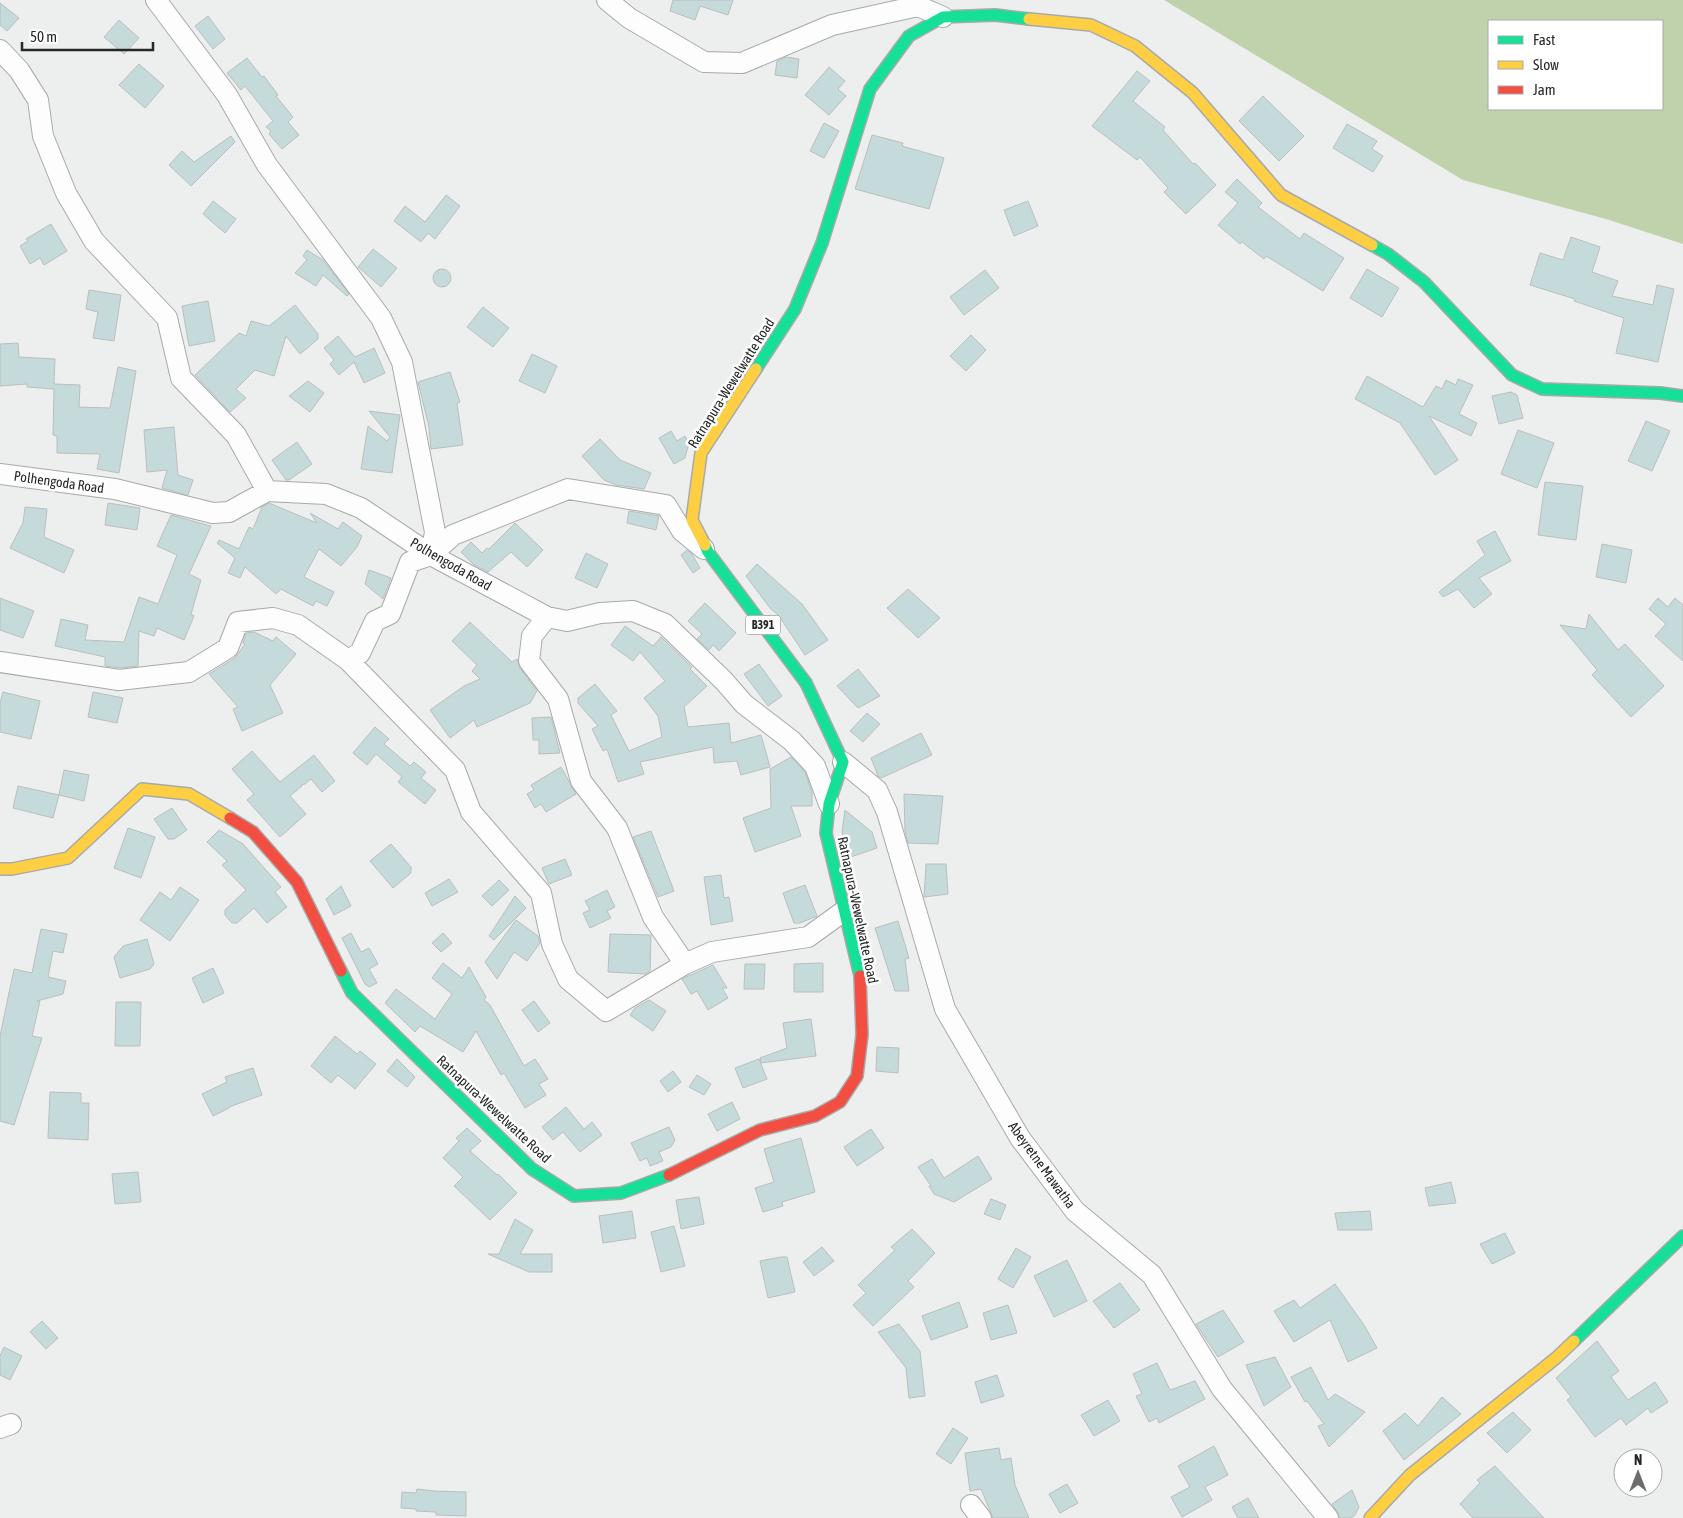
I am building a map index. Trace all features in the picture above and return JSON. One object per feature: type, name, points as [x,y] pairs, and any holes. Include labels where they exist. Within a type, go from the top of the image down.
[{"type":"main road","name":"Ratnapura-Wewelwatte Road","points":[[0,869],[68,858],[142,789],[189,794],[253,832],[297,882],[352,993],[532,1169],[574,1196],[621,1193],[666,1177],[760,1130],[815,1116],[840,1102],[858,1076],[862,1035],[861,981],[826,833],[829,804],[843,762],[806,683],[708,552],[692,520],[702,453],[795,309],[822,243],[870,89],[910,36],[940,8],[1091,25],[1135,46],[1193,93],[1281,195],[1388,254],[1403,265],[1424,282],[1512,375],[1542,390],[1660,393],[1683,396]]},
{"type":"main road","points":[[1370,1518],[1410,1475],[1556,1358],[1683,1236]]},
{"type":"street","points":[[156,0],[227,95],[267,165],[381,318],[402,362],[435,532],[431,555]]},
{"type":"street","points":[[607,0],[628,18],[704,62],[742,63],[832,24],[918,6],[940,8]]},
{"type":"street","points":[[0,50],[19,70],[38,100],[43,136],[66,193],[94,241],[167,318],[181,378],[236,435],[267,491]]},
{"type":"street","name":"Polhengoda Road","points":[[0,474],[115,489],[213,513],[229,512],[267,491],[326,494],[361,508],[431,555],[547,617],[567,621],[600,614],[634,611],[665,624],[724,681],[744,704],[792,741],[815,766],[829,804]]},
{"type":"street","points":[[348,660],[360,653],[375,621],[390,614],[410,562],[431,555],[452,535],[568,489],[666,505],[682,531],[708,552]]},
{"type":"street","points":[[547,617],[532,636],[529,660],[558,699],[581,781],[617,828],[653,917],[685,964]]},
{"type":"street","points":[[0,662],[119,680],[189,672],[228,648],[238,622],[273,618],[298,625],[348,660],[455,770],[471,812],[541,893],[552,944],[568,979],[606,1011],[685,964],[712,952],[808,937],[844,911]]},
{"type":"street","name":"Abeyretne Mawatha","points":[[843,762],[877,790],[887,812],[945,1009],[1020,1138],[1075,1211],[1152,1275],[1222,1389],[1328,1518]]},
{"type":"green space","points":[[1164,0],[1683,0],[1683,244],[1606,219],[1463,180]]},
{"type":"building","points":[[673,0],[733,0],[728,15],[700,6],[695,20],[670,11]]},
{"type":"building","points":[[0,3],[19,18],[7,31],[0,25]]},
{"type":"building","points":[[208,16],[225,39],[213,49],[195,26]]},
{"type":"building","points":[[119,20],[139,38],[124,54],[104,37]]},
{"type":"building","points":[[786,57],[799,59],[797,78],[775,75],[777,61]]},
{"type":"building","points":[[247,58],[262,77],[264,76],[278,95],[276,96],[293,117],[288,122],[299,135],[282,149],[269,134],[271,131],[266,127],[273,121],[245,86],[241,90],[227,73]]},
{"type":"building","points":[[139,64],[164,86],[145,108],[119,85]]},
{"type":"building","points":[[829,67],[845,81],[838,89],[846,96],[829,115],[805,95]]},
{"type":"building","points":[[1137,71],[1150,81],[1133,101],[1165,127],[1163,130],[1193,164],[1195,163],[1216,185],[1186,214],[1164,192],[1168,188],[1140,157],[1137,160],[1092,126]]},
{"type":"building","points":[[1263,96],[1304,136],[1279,161],[1239,121]]},
{"type":"building","points":[[824,123],[839,131],[824,158],[810,151]]},
{"type":"building","points":[[1347,124],[1377,141],[1372,149],[1383,156],[1373,172],[1333,148]]},
{"type":"building","points":[[872,135],[903,143],[902,146],[944,158],[929,209],[855,189]]},
{"type":"building","points":[[231,136],[235,142],[191,186],[169,165],[182,151],[194,162]]},
{"type":"building","points":[[1237,179],[1262,203],[1258,207],[1300,239],[1304,233],[1344,258],[1323,291],[1266,256],[1264,259],[1242,242],[1240,244],[1218,225],[1238,203],[1225,192]]},
{"type":"building","points":[[446,195],[460,206],[435,239],[428,233],[421,242],[394,221],[405,206],[425,222]]},
{"type":"building","points":[[213,201],[236,219],[225,233],[203,214]]},
{"type":"building","points":[[1028,201],[1038,226],[1014,236],[1004,210]]},
{"type":"building","points":[[51,224],[67,251],[44,265],[40,258],[30,264],[20,246],[28,241],[26,239]]},
{"type":"building","points":[[1571,237],[1600,247],[1592,272],[1618,281],[1612,296],[1653,305],[1657,285],[1674,289],[1658,362],[1616,353],[1624,318],[1574,301],[1575,299],[1530,285],[1540,253],[1563,260]]},
{"type":"building","points":[[373,249],[397,268],[381,287],[358,267]]},
{"type":"building","points":[[307,250],[323,260],[349,294],[347,296],[323,275],[316,286],[295,273],[307,260],[303,256]]},
{"type":"building","points":[[438,269],[446,269],[451,274],[449,285],[438,287],[433,282],[433,274]]},
{"type":"building","points":[[1367,269],[1399,288],[1382,317],[1350,298]]},
{"type":"building","points":[[985,270],[999,288],[964,315],[950,297]]},
{"type":"building","points":[[89,290],[121,295],[114,341],[93,338],[98,312],[86,309]]},
{"type":"building","points":[[208,301],[215,341],[189,346],[182,306]]},
{"type":"building","points":[[295,305],[318,334],[318,339],[300,354],[286,336],[274,376],[255,370],[236,389],[246,398],[230,412],[195,375],[239,333],[246,336],[251,321],[269,326]]},
{"type":"building","points":[[483,307],[509,328],[493,347],[467,327]]},
{"type":"building","points":[[971,335],[986,350],[966,371],[950,356]]},
{"type":"building","points":[[338,336],[355,357],[374,348],[385,373],[364,383],[354,362],[339,375],[330,364],[334,360],[324,348]]},
{"type":"building","points":[[18,343],[19,357],[55,359],[54,384],[80,385],[79,407],[110,408],[118,367],[136,371],[119,473],[97,469],[100,454],[57,453],[57,436],[53,435],[54,389],[27,387],[27,384],[0,386],[0,344]]},
{"type":"building","points":[[532,354],[557,366],[545,393],[519,381]]},
{"type":"building","points":[[450,372],[460,402],[457,403],[463,445],[431,449],[429,427],[418,382]]},
{"type":"building","points":[[1367,376],[1423,407],[1436,386],[1442,389],[1446,380],[1456,385],[1458,379],[1473,385],[1459,414],[1477,423],[1471,436],[1429,416],[1458,460],[1435,475],[1400,423],[1355,399]]},
{"type":"building","points":[[308,381],[324,393],[310,412],[289,396]]},
{"type":"building","points":[[1511,392],[1517,395],[1523,418],[1499,424],[1492,396]]},
{"type":"building","points":[[369,411],[400,415],[392,473],[361,469],[368,426],[387,441],[390,437]]},
{"type":"building","points":[[1646,421],[1670,431],[1652,471],[1628,461]]},
{"type":"building","points":[[174,427],[178,475],[193,480],[188,495],[162,488],[167,470],[147,472],[144,430]]},
{"type":"building","points":[[1518,430],[1554,443],[1537,488],[1501,474]]},
{"type":"building","points":[[671,431],[677,441],[685,436],[689,443],[685,458],[674,464],[659,438]]},
{"type":"building","points":[[600,439],[620,460],[651,473],[644,489],[616,485],[604,480],[582,456]]},
{"type":"building","points":[[297,442],[312,464],[289,480],[286,480],[272,460]]},
{"type":"building","points":[[1545,482],[1583,486],[1576,540],[1538,535]]},
{"type":"building","points":[[108,503],[140,508],[137,530],[105,525]]},
{"type":"building","points":[[269,503],[317,523],[310,513],[338,529],[343,522],[362,536],[357,547],[341,566],[319,549],[304,577],[334,592],[327,606],[316,601],[313,606],[281,589],[276,594],[245,567],[240,578],[228,573],[235,558],[217,543],[219,540],[239,549],[249,527],[253,529],[262,507]]},
{"type":"building","points":[[25,507],[47,509],[44,537],[74,550],[64,573],[10,548],[23,523]]},
{"type":"building","points":[[629,511],[659,516],[656,530],[627,523]]},
{"type":"building","points":[[171,515],[211,526],[189,574],[201,580],[191,614],[194,616],[184,640],[157,628],[154,636],[139,631],[138,666],[121,668],[105,666],[105,657],[55,646],[61,619],[88,625],[85,640],[124,642],[139,597],[158,604],[177,555],[157,546]]},
{"type":"building","points":[[515,523],[543,550],[527,567],[511,552],[488,572],[473,564],[461,552],[471,542],[482,553],[487,548],[489,549]]},
{"type":"building","points":[[1495,531],[1511,561],[1479,578],[1492,594],[1474,608],[1458,589],[1443,597],[1439,592],[1485,555],[1477,541]]},
{"type":"building","points":[[1602,544],[1632,550],[1626,583],[1596,577]]},
{"type":"building","points":[[687,550],[692,554],[700,568],[693,573],[681,555]]},
{"type":"building","points":[[586,553],[608,564],[597,588],[575,578]]},
{"type":"building","points":[[757,564],[802,604],[828,640],[805,655],[779,616],[770,608],[746,576]]},
{"type":"building","points":[[369,570],[391,578],[383,599],[365,584]]},
{"type":"building","points":[[908,589],[940,618],[918,638],[887,608]]},
{"type":"building","points":[[0,598],[34,611],[23,638],[0,630]]},
{"type":"building","points":[[1658,598],[1668,607],[1675,598],[1683,605],[1683,661],[1655,636],[1666,624],[1649,609]]},
{"type":"building","points":[[705,603],[736,633],[719,651],[713,645],[709,650],[697,639],[702,634],[688,621]]},
{"type":"building","points":[[1589,614],[1618,650],[1625,644],[1664,686],[1631,717],[1592,675],[1597,670],[1560,625],[1586,629]]},
{"type":"building","points":[[470,622],[512,662],[517,659],[520,668],[537,691],[530,703],[477,727],[474,720],[450,738],[430,710],[464,686],[480,679],[472,671],[477,665],[452,641]]},
{"type":"building","points":[[625,626],[653,646],[661,637],[692,667],[690,669],[707,686],[684,707],[688,727],[729,723],[731,743],[761,735],[770,767],[741,775],[737,761],[714,763],[713,747],[640,762],[644,774],[618,782],[607,749],[603,751],[592,729],[598,726],[578,703],[578,698],[595,684],[617,711],[611,715],[629,751],[662,737],[658,716],[644,698],[665,681],[640,652],[633,661],[611,645]]},
{"type":"building","points":[[254,632],[273,641],[276,637],[296,654],[270,685],[283,713],[242,731],[233,709],[238,707],[209,674],[235,658],[245,644],[243,643],[246,633]]},
{"type":"building","points":[[759,664],[782,696],[768,706],[744,674]]},
{"type":"building","points":[[858,669],[880,696],[858,708],[837,686]]},
{"type":"building","points":[[3,692],[40,701],[31,739],[0,732],[0,703]]},
{"type":"building","points":[[93,692],[123,698],[117,723],[88,717]]},
{"type":"building","points":[[867,713],[880,724],[863,742],[850,731]]},
{"type":"building","points":[[551,717],[560,753],[539,754],[539,740],[533,740],[532,718]]},
{"type":"building","points":[[375,727],[389,739],[384,744],[410,766],[414,762],[426,772],[421,778],[436,790],[425,804],[398,782],[402,777],[376,754],[367,765],[353,753]]},
{"type":"building","points":[[921,733],[932,755],[881,778],[878,776],[871,758]]},
{"type":"building","points":[[252,751],[280,782],[314,755],[335,781],[322,792],[311,779],[301,785],[290,796],[306,814],[280,837],[247,800],[254,794],[232,769]]},
{"type":"building","points":[[791,757],[805,772],[812,792],[812,806],[791,806],[801,836],[755,852],[743,818],[771,808],[770,769]]},
{"type":"building","points":[[561,767],[576,794],[546,812],[541,804],[535,808],[527,794],[534,790],[531,785]]},
{"type":"building","points":[[64,770],[89,775],[84,801],[59,795]]},
{"type":"building","points":[[18,786],[59,795],[53,818],[13,808]]},
{"type":"building","points":[[904,794],[943,796],[938,844],[908,843],[905,831]]},
{"type":"building","points":[[172,808],[187,830],[174,839],[168,839],[154,819]]},
{"type":"building","points":[[845,810],[872,832],[877,848],[848,858],[842,832]]},
{"type":"building","points":[[128,828],[155,837],[141,878],[114,868]]},
{"type":"building","points":[[219,830],[243,844],[281,887],[275,892],[287,907],[267,923],[254,908],[237,923],[232,923],[225,915],[225,910],[246,890],[222,865],[227,861],[207,842]]},
{"type":"building","points":[[651,831],[674,891],[658,897],[633,837]]},
{"type":"building","points":[[391,844],[411,867],[411,873],[393,888],[370,861]]},
{"type":"building","points":[[565,859],[572,875],[549,884],[542,868]]},
{"type":"building","points":[[926,864],[946,864],[948,894],[924,897]]},
{"type":"building","points":[[721,875],[724,898],[729,897],[733,921],[711,925],[704,877]]},
{"type":"building","points":[[449,879],[458,892],[432,906],[425,893]]},
{"type":"building","points":[[499,880],[509,890],[492,906],[482,896]]},
{"type":"building","points":[[805,885],[817,916],[800,923],[794,923],[783,893]]},
{"type":"building","points":[[341,886],[351,906],[334,915],[326,899]]},
{"type":"building","points":[[180,887],[199,900],[170,941],[140,920],[160,892],[171,900]]},
{"type":"building","points":[[607,890],[615,907],[607,911],[611,918],[590,928],[583,913],[590,910],[585,901]]},
{"type":"building","points":[[515,896],[526,908],[494,940],[489,936]]},
{"type":"building","points":[[516,920],[538,936],[540,943],[527,961],[514,952],[497,979],[485,962]]},
{"type":"building","points":[[898,921],[909,958],[905,959],[909,991],[895,991],[875,928]]},
{"type":"building","points":[[41,929],[67,934],[63,953],[53,951],[48,977],[66,981],[63,994],[37,1001],[40,1001],[32,1036],[42,1038],[14,1125],[0,1121],[0,1036],[14,969],[32,973]]},
{"type":"building","points":[[351,933],[361,952],[369,948],[378,964],[369,969],[377,983],[369,987],[365,984],[342,938]]},
{"type":"building","points":[[443,933],[452,943],[441,952],[432,943]]},
{"type":"building","points":[[610,934],[651,935],[650,971],[645,974],[608,972]]},
{"type":"building","points":[[147,939],[154,964],[150,969],[120,978],[114,957],[123,946]]},
{"type":"building","points":[[443,963],[462,978],[469,967],[486,997],[484,1000],[490,1005],[524,1066],[535,1059],[548,1079],[539,1084],[546,1095],[525,1108],[504,1073],[501,1075],[476,1031],[463,1052],[420,1026],[415,1032],[385,1003],[396,989],[435,1019],[452,994],[432,978]]},
{"type":"building","points":[[823,963],[823,992],[794,992],[794,964]]},
{"type":"building","points":[[745,964],[765,964],[764,989],[744,989]]},
{"type":"building","points":[[713,965],[727,988],[722,988],[728,998],[708,1010],[697,991],[691,994],[682,979]]},
{"type":"building","points":[[213,968],[224,993],[203,1003],[192,978]]},
{"type":"building","points":[[649,1000],[666,1011],[653,1031],[630,1015],[635,1008]]},
{"type":"building","points":[[534,1001],[550,1023],[538,1032],[522,1010]]},
{"type":"building","points":[[116,1002],[141,1002],[140,1046],[115,1046]]},
{"type":"building","points":[[811,1019],[816,1056],[761,1063],[760,1058],[787,1048],[783,1023]]},
{"type":"building","points":[[335,1036],[357,1054],[360,1051],[376,1064],[355,1089],[338,1075],[331,1083],[311,1066]]},
{"type":"building","points":[[877,1047],[899,1048],[898,1073],[876,1071]]},
{"type":"building","points":[[397,1059],[415,1077],[407,1087],[387,1071]]},
{"type":"building","points":[[759,1059],[767,1079],[743,1088],[735,1068]]},
{"type":"building","points":[[253,1068],[262,1095],[229,1107],[213,1116],[202,1094],[227,1082],[225,1077]]},
{"type":"building","points":[[673,1071],[681,1082],[668,1092],[660,1081]]},
{"type":"building","points":[[697,1075],[711,1084],[704,1095],[689,1087]]},
{"type":"building","points":[[50,1092],[81,1093],[81,1103],[89,1103],[88,1140],[48,1138]]},
{"type":"building","points":[[732,1102],[740,1119],[717,1131],[708,1114]]},
{"type":"building","points":[[566,1107],[584,1129],[592,1122],[602,1135],[580,1152],[563,1132],[553,1140],[542,1127]]},
{"type":"building","points":[[669,1127],[675,1140],[671,1147],[659,1152],[663,1161],[650,1166],[647,1158],[640,1161],[631,1143]]},
{"type":"building","points":[[467,1128],[481,1141],[470,1151],[498,1174],[517,1193],[490,1220],[454,1186],[463,1177],[443,1158],[459,1141],[456,1138]]},
{"type":"building","points":[[871,1129],[884,1148],[857,1166],[844,1147]]},
{"type":"building","points":[[801,1138],[815,1192],[782,1202],[783,1206],[763,1212],[755,1188],[774,1182],[764,1149]]},
{"type":"building","points":[[978,1156],[992,1179],[954,1202],[934,1194],[918,1167],[932,1159],[944,1178]]},
{"type":"building","points":[[138,1172],[141,1202],[115,1204],[112,1174]]},
{"type":"building","points":[[1451,1182],[1456,1203],[1429,1206],[1425,1188]]},
{"type":"building","points":[[699,1197],[704,1224],[681,1229],[676,1200]]},
{"type":"building","points":[[991,1199],[1006,1205],[1000,1220],[984,1214]]},
{"type":"building","points":[[632,1211],[636,1238],[603,1243],[599,1216]]},
{"type":"building","points":[[1370,1211],[1372,1230],[1338,1230],[1335,1213]]},
{"type":"building","points":[[515,1219],[533,1230],[520,1254],[552,1254],[552,1272],[529,1272],[488,1254],[499,1254]]},
{"type":"building","points":[[674,1226],[685,1266],[661,1272],[651,1232]]},
{"type":"building","points":[[912,1229],[935,1253],[908,1281],[914,1287],[873,1326],[853,1305],[866,1293],[858,1285],[895,1250],[891,1247]]},
{"type":"building","points":[[1505,1233],[1515,1253],[1492,1264],[1480,1244]]},
{"type":"building","points":[[822,1247],[834,1261],[814,1276],[803,1262]]},
{"type":"building","points":[[1016,1248],[1031,1257],[1013,1288],[998,1279]]},
{"type":"building","points":[[787,1257],[795,1292],[768,1298],[760,1261]]},
{"type":"building","points":[[1067,1260],[1087,1301],[1054,1317],[1034,1276]]},
{"type":"building","points":[[1120,1283],[1140,1310],[1114,1328],[1093,1301]]},
{"type":"building","points":[[1335,1284],[1364,1325],[1377,1348],[1348,1362],[1330,1320],[1294,1342],[1274,1311],[1294,1300],[1300,1308]]},
{"type":"building","points":[[959,1302],[968,1327],[931,1340],[922,1316]]},
{"type":"building","points":[[1008,1305],[1017,1333],[991,1340],[983,1313]]},
{"type":"building","points":[[1223,1310],[1244,1342],[1218,1357],[1196,1324]]},
{"type":"building","points":[[42,1321],[58,1338],[46,1349],[30,1332]]},
{"type":"building","points":[[899,1324],[920,1351],[925,1396],[909,1398],[906,1368],[878,1332]]},
{"type":"building","points":[[1597,1341],[1619,1371],[1611,1377],[1628,1400],[1655,1382],[1668,1402],[1651,1413],[1648,1408],[1626,1425],[1621,1418],[1595,1437],[1567,1400],[1571,1397],[1556,1378]]},
{"type":"building","points":[[4,1347],[22,1356],[10,1380],[0,1375],[0,1356]]},
{"type":"building","points":[[1275,1357],[1291,1387],[1264,1406],[1246,1365]]},
{"type":"building","points":[[1157,1363],[1170,1390],[1195,1381],[1205,1399],[1159,1423],[1157,1418],[1149,1422],[1136,1396],[1142,1394],[1133,1374]]},
{"type":"building","points":[[1311,1367],[1328,1400],[1335,1394],[1365,1412],[1329,1447],[1318,1426],[1324,1424],[1307,1401],[1305,1402],[1291,1377]]},
{"type":"building","points":[[997,1375],[1004,1396],[981,1403],[975,1382]]},
{"type":"building","points":[[1442,1397],[1461,1414],[1404,1460],[1383,1431],[1405,1413],[1418,1426]]},
{"type":"building","points":[[1108,1400],[1120,1421],[1094,1436],[1081,1415]]},
{"type":"building","points":[[1513,1412],[1531,1430],[1507,1453],[1487,1433]]},
{"type":"building","points":[[953,1428],[968,1438],[951,1464],[936,1454]]},
{"type":"building","points":[[1214,1446],[1228,1475],[1205,1487],[1212,1500],[1182,1517],[1171,1497],[1190,1487],[1178,1466]]},
{"type":"building","points":[[999,1448],[1001,1460],[1011,1458],[1015,1485],[1029,1518],[993,1518],[981,1489],[970,1491],[965,1453]]},
{"type":"building","points":[[1495,1466],[1544,1518],[1473,1518],[1460,1504],[1480,1483],[1477,1480]]},
{"type":"building","points":[[1067,1484],[1078,1503],[1060,1513],[1049,1494]]},
{"type":"building","points":[[417,1489],[466,1492],[466,1516],[436,1515],[436,1512],[401,1508],[402,1492],[416,1493]]},
{"type":"building","points":[[1352,1490],[1359,1507],[1351,1518],[1340,1518],[1332,1504]]},
{"type":"building","points":[[1248,1498],[1259,1518],[1238,1518],[1232,1507]]},
{"type":"traffic: fast","points":[[756,369],[795,309],[822,243],[870,89],[909,36],[943,17],[995,15],[1029,19]]},
{"type":"traffic: fast","points":[[1372,245],[1388,254],[1424,282],[1512,375],[1542,389],[1660,393],[1683,396]]},
{"type":"traffic: fast","points":[[705,545],[708,552],[806,683],[843,762],[829,804],[826,833],[860,976]]},
{"type":"traffic: fast","points":[[341,971],[352,993],[532,1169],[574,1196],[621,1193],[669,1175]]},
{"type":"traffic: fast","points":[[1574,1341],[1683,1236]]},
{"type":"traffic: slow","points":[[1029,19],[1091,25],[1135,46],[1193,93],[1281,195],[1372,245]]},
{"type":"traffic: slow","points":[[705,545],[692,520],[701,453],[756,369]]},
{"type":"traffic: slow","points":[[0,869],[12,869],[68,858],[142,789],[189,794],[230,818]]},
{"type":"traffic: slow","points":[[1370,1518],[1410,1475],[1556,1358],[1574,1341]]},
{"type":"traffic: jam","points":[[230,818],[253,832],[297,882],[341,971]]},
{"type":"traffic: jam","points":[[669,1175],[760,1130],[815,1116],[840,1102],[857,1076],[862,1035],[860,976]]}]
